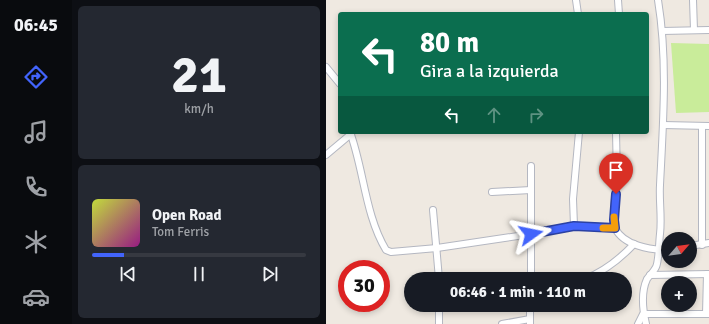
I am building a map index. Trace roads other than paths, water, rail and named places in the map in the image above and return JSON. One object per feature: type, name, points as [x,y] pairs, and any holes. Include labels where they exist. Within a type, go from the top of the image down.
[{"type":"street","points":[[576,0],[578,12]]},
{"type":"street","points":[[618,0],[619,12]]},
{"type":"street","points":[[646,324],[643,314],[644,289],[657,262],[660,232],[659,192],[663,125],[662,31],[658,0]]},
{"type":"street","points":[[693,0],[694,30]]},
{"type":"street","points":[[662,31],[709,30]]},
{"type":"street","points":[[326,67],[338,82]]},
{"type":"street","points":[[663,125],[706,126],[702,245]]},
{"type":"street","points":[[326,155],[350,134]]},
{"type":"street","points":[[351,134],[360,162],[367,199],[377,229],[386,250],[391,252],[438,248],[574,226],[615,228]]},
{"type":"street","points":[[574,226],[573,199],[578,134]]},
{"type":"street","points":[[616,134],[617,178],[614,210],[615,228],[617,233],[634,244],[661,250]]},
{"type":"street","points":[[530,166],[531,272]]},
{"type":"street","points":[[492,192],[530,190]]},
{"type":"street","points":[[433,210],[438,248],[439,272]]},
{"type":"street","points":[[697,245],[709,243]]},
{"type":"street","points":[[601,272],[621,258],[634,244]]},
{"type":"street","points":[[643,314],[707,314],[708,274],[650,275]]},
{"type":"street","points":[[439,312],[439,324]]},
{"type":"street","points":[[638,324],[643,314]]},
{"type":"street","points":[[502,324],[530,321]]}]
